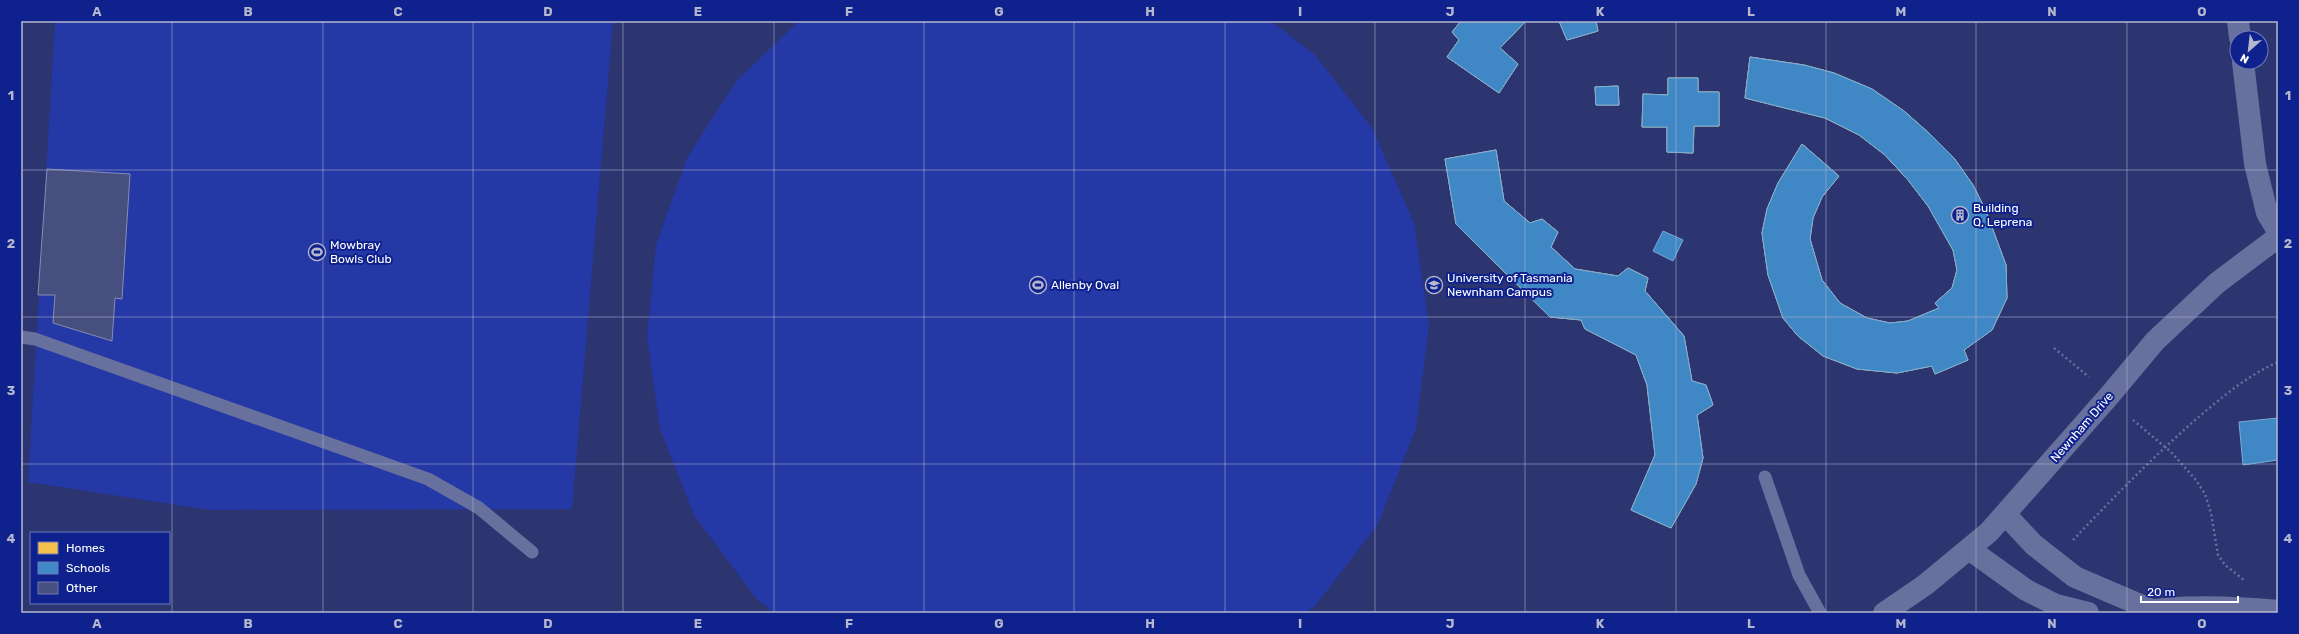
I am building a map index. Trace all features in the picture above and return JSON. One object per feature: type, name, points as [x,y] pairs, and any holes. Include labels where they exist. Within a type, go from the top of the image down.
[{"type":"street","points":[[2244,70],[2255,164],[2267,213],[2278,231]]},
{"type":"street","name":"Newnham Drive","points":[[1884,613],[1925,585],[1989,532],[2109,396],[2155,341],[2217,283],[2278,237]]},
{"type":"street","points":[[2005,514],[2034,546],[2075,577],[2145,611],[2238,607],[2278,611]]},
{"type":"street","points":[[1969,549],[2026,590],[2056,605],[2088,613]]},
{"type":"lane","points":[[21,337],[35,338],[428,478],[479,508],[532,552]]},
{"type":"lane","points":[[1765,477],[1799,574],[1820,613]]},
{"type":"path","points":[[2054,348],[2092,380]]},
{"type":"path","points":[[2070,543],[2164,447],[2220,398],[2260,370],[2278,362]]},
{"type":"path","points":[[2133,420],[2164,447],[2187,470],[2205,494],[2211,514],[2218,555],[2225,564],[2250,583]]},
{"type":"shaded area","name":"Mowbray Bowls Club","points":[[55,21],[613,21],[572,509],[210,510],[28,482]]},
{"type":"shaded area","name":"Allenby Oval","points":[[799,21],[1271,21],[1315,55],[1372,128],[1414,223],[1429,325],[1416,428],[1378,524],[1315,606],[1305,613],[774,613],[756,598],[694,515],[660,429],[647,337],[656,245],[687,158],[737,80]]},
{"type":"building: Homes","points":[[1461,21],[1526,21],[1500,48],[1518,64],[1499,93],[1447,57],[1459,40],[1452,32]]},
{"type":"building: Homes","points":[[1559,21],[1596,21],[1598,31],[1567,40]]},
{"type":"building: Homes","name":"Building Q, Leprena","points":[[1750,57],[1804,65],[1834,73],[1872,89],[1904,111],[1954,158],[1973,185],[1986,211],[2006,265],[2007,298],[1992,330],[1964,350],[1968,360],[1935,374],[1932,366],[1897,373],[1857,369],[1823,356],[1798,336],[1783,318],[1768,275],[1762,233],[1767,209],[1778,183],[1802,144],[1839,176],[1822,197],[1813,218],[1810,239],[1822,280],[1840,303],[1867,318],[1890,323],[1908,321],[1939,308],[1935,303],[1952,288],[1957,270],[1953,250],[1928,206],[1908,180],[1885,155],[1859,135],[1825,118],[1745,98]]},
{"type":"building: Homes","points":[[1668,78],[1698,78],[1698,92],[1719,92],[1719,126],[1694,126],[1693,153],[1667,152],[1667,127],[1642,127],[1643,94],[1668,95]]},
{"type":"building: Homes","points":[[1618,86],[1619,105],[1596,105],[1595,87]]},
{"type":"building: Homes","points":[[1496,150],[1504,201],[1530,223],[1542,219],[1558,232],[1551,247],[1575,269],[1618,276],[1628,268],[1648,278],[1645,291],[1684,336],[1692,381],[1706,385],[1713,405],[1697,415],[1703,458],[1696,484],[1671,528],[1631,510],[1655,455],[1647,385],[1636,355],[1585,329],[1581,320],[1550,317],[1456,224],[1445,159]]},
{"type":"building: Schools","points":[[1461,21],[1526,21],[1500,48],[1518,64],[1499,93],[1447,57],[1459,40],[1452,32]]},
{"type":"building: Schools","points":[[1559,21],[1596,21],[1598,31],[1567,40]]},
{"type":"building: Schools","name":"Building Q, Leprena","points":[[1750,57],[1804,65],[1834,73],[1872,89],[1904,111],[1954,158],[1973,185],[1986,211],[2006,265],[2007,298],[1992,330],[1964,350],[1968,360],[1935,374],[1932,366],[1897,373],[1857,369],[1823,356],[1798,336],[1783,318],[1768,275],[1762,233],[1767,209],[1778,183],[1802,144],[1839,176],[1822,197],[1813,218],[1810,239],[1822,280],[1840,303],[1867,318],[1890,323],[1908,321],[1939,308],[1935,303],[1952,288],[1957,270],[1953,250],[1928,206],[1908,180],[1885,155],[1859,135],[1825,118],[1745,98]]},
{"type":"building: Schools","points":[[1668,78],[1698,78],[1698,92],[1719,92],[1719,126],[1694,126],[1693,153],[1667,152],[1667,127],[1642,127],[1643,94],[1668,95]]},
{"type":"building: Schools","points":[[1618,86],[1619,105],[1596,105],[1595,87]]},
{"type":"building: Schools","points":[[1496,150],[1504,201],[1530,223],[1542,219],[1558,232],[1551,247],[1575,269],[1618,276],[1628,268],[1648,278],[1645,291],[1684,336],[1692,381],[1706,385],[1713,405],[1697,415],[1703,458],[1696,484],[1671,528],[1631,510],[1655,455],[1647,385],[1636,355],[1585,329],[1581,320],[1550,317],[1456,224],[1445,159]]},
{"type":"building: Schools","points":[[1663,231],[1683,240],[1673,261],[1653,251]]},
{"type":"building: Schools","points":[[2278,418],[2278,460],[2243,465],[2239,422]]},
{"type":"building: Other","points":[[47,169],[130,174],[122,299],[115,298],[112,341],[53,323],[55,295],[38,295]]},
{"type":"place","name":"Building Q, Leprena","points":[[1960,215]]},
{"type":"place","name":"Mowbray Bowls Club","points":[[317,252]]},
{"type":"place","name":"Allenby Oval","points":[[1038,285]]},
{"type":"place","name":"University of Tasmania Newnham Campus","points":[[1434,285]]}]
